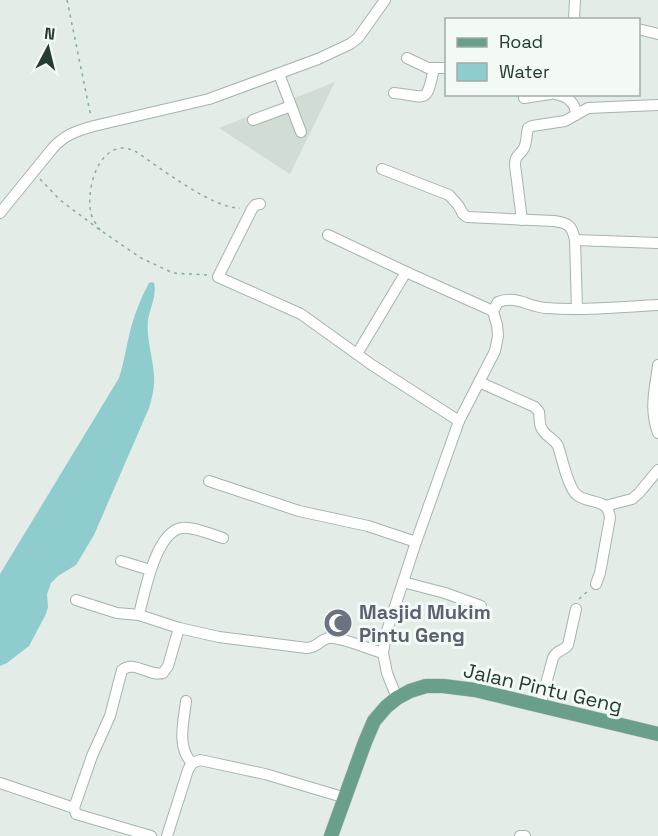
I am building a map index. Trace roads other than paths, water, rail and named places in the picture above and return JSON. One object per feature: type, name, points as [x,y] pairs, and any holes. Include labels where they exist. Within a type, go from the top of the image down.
[{"type":"main road","name":"Jalan Pintu Geng","points":[[331,836],[374,722],[397,698],[426,686],[475,690],[658,734]]},
{"type":"street","points":[[0,213],[60,140],[76,131],[209,99],[318,59],[358,38],[385,0]]},
{"type":"street","points":[[574,18],[576,0]]},
{"type":"street","points":[[640,29],[658,34]]},
{"type":"street","points":[[407,58],[428,68],[445,68]]},
{"type":"street","points":[[394,93],[413,97],[423,96],[429,89],[434,68]]},
{"type":"street","points":[[279,74],[301,132]]},
{"type":"street","points":[[524,98],[537,96]]},
{"type":"street","points":[[561,96],[567,98],[576,109],[576,115]]},
{"type":"street","points":[[522,220],[514,165],[518,154],[523,151],[528,128],[565,122],[588,108],[658,105]]},
{"type":"street","points":[[254,120],[291,106]]},
{"type":"street","points":[[382,169],[449,195],[467,217],[564,223],[572,229],[574,240],[577,309]]},
{"type":"street","points":[[257,204],[252,209],[218,277],[301,314],[459,421]]},
{"type":"street","points":[[328,235],[493,311]]},
{"type":"street","points":[[574,240],[658,243]]},
{"type":"street","points":[[357,354],[406,272]]},
{"type":"street","points":[[397,698],[387,673],[383,653],[386,634],[459,421],[495,351],[498,336],[493,311],[498,302],[506,299],[545,308],[577,309],[658,305]]},
{"type":"street","points":[[658,365],[652,410],[658,433]]},
{"type":"street","points":[[479,382],[535,407],[539,412],[540,426],[558,446],[572,488],[577,495],[610,510],[600,573],[596,584]]},
{"type":"street","points":[[605,506],[632,499],[658,470]]},
{"type":"street","points":[[209,481],[298,511],[368,526],[416,542]]},
{"type":"street","points":[[139,615],[150,570],[168,536],[181,528],[187,528],[222,538]]},
{"type":"street","points":[[122,561],[150,570]]},
{"type":"street","points":[[403,582],[445,593],[481,606]]},
{"type":"street","points":[[76,600],[117,613],[139,615],[219,638],[307,648],[317,646],[325,639],[336,638],[383,653]]},
{"type":"street","points":[[540,706],[553,656],[568,645],[576,609]]},
{"type":"street","points":[[151,836],[76,814],[74,808],[92,756],[110,716],[122,670],[131,666],[154,674],[163,673],[168,666],[179,628]]},
{"type":"street","points":[[186,700],[183,749],[186,757],[192,763]]},
{"type":"street","points":[[167,836],[188,770],[192,763],[200,760],[236,767],[346,798]]},
{"type":"street","points":[[0,783],[74,808]]},
{"type":"street","points":[[520,836],[525,836]]},
{"type":"water","points":[[152,282],[155,292],[148,327],[154,380],[149,408],[94,535],[76,565],[51,583],[47,594],[46,614],[29,646],[0,666],[0,574],[119,378],[136,313],[149,283]]},
{"type":"place","name":"Masjid Mukim Pintu Geng","points":[[338,623]]}]
